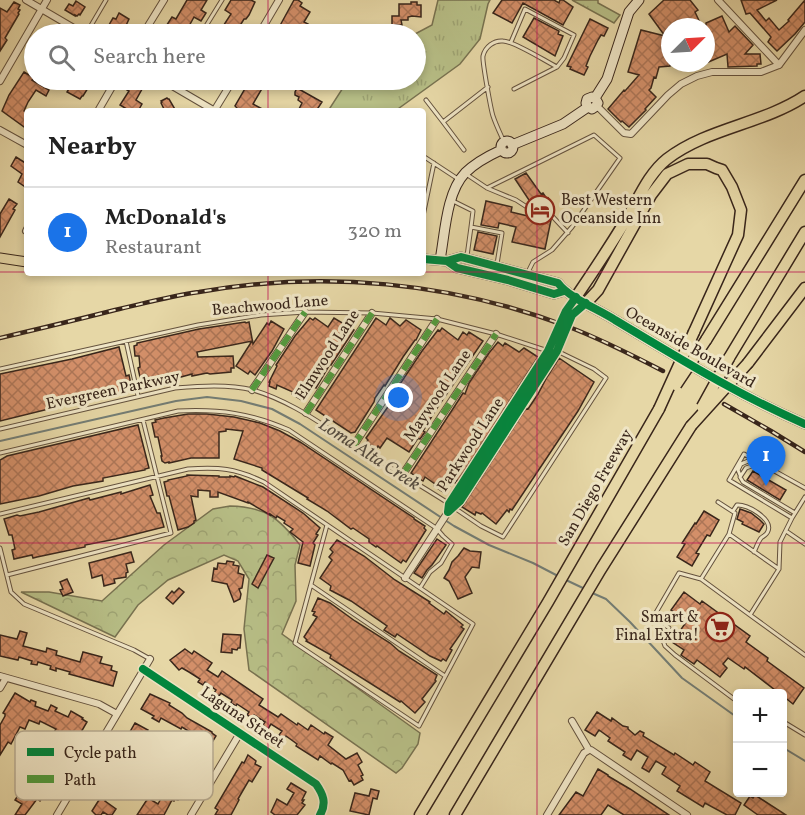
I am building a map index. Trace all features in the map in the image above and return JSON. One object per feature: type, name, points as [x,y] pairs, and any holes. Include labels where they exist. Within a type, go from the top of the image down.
[{"type":"highway","points":[[576,297],[654,172],[666,160],[710,136],[783,109],[805,96]]},
{"type":"highway","points":[[586,303],[598,290],[651,195],[668,174],[688,164],[707,164],[722,170],[741,210],[738,235],[659,409]]},
{"type":"highway","name":"San Diego Freeway","points":[[420,815],[548,602],[659,409],[706,340],[805,180]]},
{"type":"highway","points":[[455,815],[601,569],[691,426],[805,232]]},
{"type":"highway","points":[[691,426],[748,363],[805,288]]},
{"type":"highway","points":[[461,815],[483,769]]},
{"type":"main road","points":[[0,258],[24,262]]},
{"type":"main road","name":"Oceanside Boulevard","points":[[426,259],[467,258],[558,282],[564,291],[734,390],[805,424]]},
{"type":"main road","name":"Oceanside Boulevard","points":[[443,260],[457,268],[554,294],[564,291]]},
{"type":"street","points":[[26,0],[68,24]]},
{"type":"street","points":[[33,24],[47,0]]},
{"type":"street","points":[[149,24],[164,0]]},
{"type":"street","points":[[265,24],[278,0]]},
{"type":"street","points":[[443,260],[451,200],[462,177],[472,166],[506,146],[563,124],[593,104],[607,79],[629,12],[639,0]]},
{"type":"street","points":[[718,0],[779,65]]},
{"type":"street","points":[[593,104],[624,133],[631,134],[681,84],[712,72],[761,72],[779,65],[805,30]]},
{"type":"street","points":[[0,81],[24,40]]},
{"type":"street","points":[[100,108],[110,90]]},
{"type":"street","points":[[184,90],[211,108]]},
{"type":"street","points":[[217,108],[227,90]]},
{"type":"street","points":[[0,130],[24,144]]},
{"type":"street","name":"Parkwood Lane","points":[[405,578],[548,351],[566,311],[576,297]]},
{"type":"street","name":"Parkwood Lane","points":[[450,508],[460,501],[557,351],[572,315],[586,303]]},
{"type":"street","points":[[252,390],[305,312]]},
{"type":"street","name":"Elmwood Lane","points":[[306,413],[372,312]]},
{"type":"street","points":[[354,445],[437,319]]},
{"type":"street","name":"Maywood Lane","points":[[403,474],[496,334]]},
{"type":"street","points":[[107,731],[150,659]]},
{"type":"street","name":"Laguna Street","points":[[143,669],[316,784],[324,801],[320,815]]},
{"type":"street","points":[[0,688],[3,677],[99,704],[117,714]]},
{"type":"street","points":[[572,721],[589,750],[687,815]]},
{"type":"street","points":[[213,778],[240,733]]},
{"type":"street","points":[[547,815],[584,753],[589,750]]},
{"type":"street","points":[[57,815],[66,800]]},
{"type":"street","points":[[191,815],[200,800]]},
{"type":"lane","points":[[91,24],[106,0]]},
{"type":"lane","points":[[207,24],[222,0]]},
{"type":"lane","points":[[512,42],[525,9],[574,35],[557,68],[514,89]]},
{"type":"lane","points":[[506,146],[492,115],[483,67],[483,56],[488,47],[501,40],[512,42],[557,68]]},
{"type":"lane","points":[[443,122],[488,87]]},
{"type":"lane","points":[[426,100],[464,150]]},
{"type":"lane","points":[[487,188],[594,135],[620,158],[568,232],[552,250],[532,262],[527,274]]},
{"type":"lane","points":[[426,158],[462,177],[516,200],[530,209]]},
{"type":"lane","points":[[426,202],[434,163]]},
{"type":"lane","points":[[451,200],[473,211],[467,258]]},
{"type":"lane","points":[[542,213],[553,217],[568,232]]},
{"type":"lane","points":[[471,227],[502,233],[497,266]]},
{"type":"lane","name":"Beachwood Lane","points":[[0,369],[198,325],[261,315],[305,312],[372,312],[437,319],[496,334],[548,351],[557,351],[594,369],[606,378],[503,537]]},
{"type":"lane","points":[[126,341],[138,396]]},
{"type":"lane","name":"Evergreen Parkway","points":[[0,429],[175,388],[200,386],[252,390],[306,413],[403,474],[450,508],[503,537]]},
{"type":"lane","name":"Evergreen Parkway","points":[[0,453],[178,411],[208,410],[238,413],[272,423],[289,430],[439,525],[443,536],[452,544],[441,563],[430,572],[420,588]]},
{"type":"lane","points":[[7,575],[171,534],[143,419]]},
{"type":"lane","points":[[792,518],[729,480],[744,454],[805,488]]},
{"type":"lane","points":[[753,459],[741,464],[738,470],[743,482],[795,513]]},
{"type":"lane","points":[[740,477],[746,468],[760,463]]},
{"type":"lane","points":[[0,514],[188,470],[213,467],[229,469],[264,482],[473,624],[419,726],[295,643],[327,525]]},
{"type":"lane","points":[[750,615],[779,569],[780,542],[805,497]]},
{"type":"lane","points":[[718,502],[733,511]]},
{"type":"lane","points":[[700,579],[729,534],[735,513],[733,511],[737,505],[742,505],[766,520],[768,532],[762,537],[754,552]]},
{"type":"lane","points":[[786,531],[805,544]]},
{"type":"lane","points":[[729,534],[779,569]]},
{"type":"lane","points":[[0,548],[11,592],[24,604],[134,650],[150,659]]},
{"type":"lane","points":[[654,616],[679,573],[700,579],[805,655]]},
{"type":"lane","points":[[311,585],[445,676]]},
{"type":"lane","points":[[654,616],[669,628]]},
{"type":"lane","points":[[654,616],[665,646],[733,698]]},
{"type":"lane","points":[[787,724],[805,735]]},
{"type":"green space","points":[[438,0],[490,0],[480,39],[460,64],[426,89],[426,28],[432,25]]},
{"type":"green space","points":[[572,0],[598,0],[598,3],[620,15],[614,23]]},
{"type":"green space","points":[[342,90],[424,90],[399,108],[330,108]]},
{"type":"green space","points":[[230,506],[253,509],[271,516],[300,545],[295,565],[296,601],[282,634],[420,733],[418,744],[396,773],[249,670],[244,629],[249,579],[238,561],[224,555],[168,580],[138,605],[115,637],[21,592],[49,592],[102,601],[164,545],[213,509]]},
{"type":"building","points":[[187,0],[207,0],[201,10],[206,13],[201,21],[194,17],[190,24],[167,24],[172,17],[176,19]]},
{"type":"building","points":[[231,0],[255,2],[249,15],[241,24],[224,24],[231,14],[225,10]]},
{"type":"building","points":[[294,0],[302,3],[300,6],[310,12],[304,22],[308,24],[281,24]]},
{"type":"building","points":[[502,0],[554,0],[559,3],[563,0],[573,7],[563,25],[523,3],[512,23],[493,13]]},
{"type":"building","points":[[664,0],[690,0],[698,10],[695,12],[698,18],[661,18],[661,30],[649,14]]},
{"type":"building","points":[[741,0],[777,0],[757,10],[766,21],[769,18],[779,30],[805,0],[805,22],[777,51],[768,42],[771,37],[750,13],[746,14]]},
{"type":"building","points":[[76,1],[85,7],[80,15],[75,16],[65,10],[69,4],[73,6]]},
{"type":"building","points":[[14,2],[20,5],[19,14],[0,51],[0,8],[7,12]]},
{"type":"building","points":[[411,2],[417,2],[417,5],[421,5],[421,17],[412,16],[408,17],[408,20],[401,20],[402,24],[392,24],[392,16],[399,16],[399,4],[411,4]]},
{"type":"building","points":[[119,13],[129,19],[127,24],[110,24],[113,18],[116,19]]},
{"type":"building","points":[[722,16],[729,32],[735,26],[753,45],[745,54],[760,54],[761,64],[728,67],[727,54],[715,59],[715,19]]},
{"type":"building","points":[[534,18],[559,31],[558,34],[563,36],[555,56],[523,37]]},
{"type":"building","points":[[590,19],[608,28],[604,36],[601,35],[598,40],[584,75],[567,66]]},
{"type":"building","points":[[641,30],[661,35],[661,67],[649,90],[656,97],[629,127],[608,109],[639,75],[628,72]]},
{"type":"building","points":[[24,72],[24,90],[36,90],[24,108],[24,127],[2,111]]},
{"type":"building","points":[[36,90],[49,90],[46,96]]},
{"type":"building","points":[[68,90],[87,90],[80,99],[67,92]]},
{"type":"building","points":[[127,90],[142,90],[136,100],[142,104],[140,108],[125,108],[120,105],[129,91]]},
{"type":"building","points":[[244,90],[261,90],[253,104],[260,108],[237,108],[235,106]]},
{"type":"building","points":[[301,90],[322,102],[318,108],[300,108],[302,103],[295,92]]},
{"type":"building","points":[[169,99],[174,108],[164,108],[161,101]]},
{"type":"building","points":[[16,157],[24,162],[24,186],[18,182],[22,174],[11,166]]},
{"type":"building","name":"Best Western Oceanside Inn","points":[[526,173],[554,207],[548,211],[542,209],[538,212],[540,216],[551,220],[545,249],[512,242],[516,227],[499,223],[498,228],[481,225],[486,201],[512,207],[511,212],[528,216],[533,211],[531,203],[515,179]]},
{"type":"building","points":[[9,199],[17,204],[0,237],[0,214]]},
{"type":"building","points":[[478,232],[497,236],[493,254],[474,250]]},
{"type":"building","points":[[310,318],[313,320],[315,318],[328,327],[334,318],[354,330],[316,388],[314,387],[303,401],[292,394],[293,392],[277,385],[276,389],[269,386],[269,382],[276,365]]},
{"type":"building","points":[[376,318],[386,325],[390,318],[400,326],[406,320],[421,330],[355,432],[351,433],[316,410]]},
{"type":"building","points":[[271,321],[284,329],[255,375],[250,371],[248,374],[236,366],[252,341],[197,352],[198,357],[233,356],[234,368],[231,368],[231,372],[192,376],[192,374],[159,383],[159,381],[145,384],[140,377],[139,356],[135,356],[134,346],[137,343],[199,329],[249,322],[253,344],[267,323],[269,325]]},
{"type":"building","points":[[442,328],[458,340],[463,332],[467,335],[469,332],[483,341],[435,411],[423,431],[425,432],[409,452],[387,438],[380,448],[378,446],[376,449],[366,443],[368,440],[366,438],[392,401],[390,399],[422,351]]},
{"type":"building","points":[[498,342],[503,346],[505,343],[519,352],[524,348],[538,357],[458,481],[455,483],[453,481],[446,492],[444,490],[443,492],[425,477],[423,481],[411,473]]},
{"type":"building","points":[[119,347],[126,376],[129,375],[132,389],[128,389],[129,391],[0,421],[0,374]]},
{"type":"building","points":[[559,358],[594,382],[578,411],[512,510],[510,509],[509,512],[507,510],[496,524],[482,513],[476,512],[475,515],[462,507],[526,408],[528,409],[538,394]]},
{"type":"building","points":[[188,414],[234,417],[260,423],[280,431],[414,518],[425,526],[426,530],[406,562],[403,560],[401,563],[369,542],[369,539],[353,528],[351,529],[262,468],[234,459],[243,431],[226,429],[226,431],[219,432],[219,458],[191,458],[165,463],[162,461],[158,437],[155,437],[152,423],[156,422],[155,420]]},
{"type":"building","points":[[138,425],[149,468],[103,478],[103,481],[0,504],[0,460],[7,456]]},
{"type":"building","points":[[753,471],[786,490],[780,500],[747,480]]},
{"type":"building","points":[[187,475],[235,476],[263,487],[303,513],[320,528],[313,543],[315,545],[310,566],[298,563],[303,542],[290,532],[293,529],[284,523],[285,521],[248,502],[218,492],[218,497],[210,497],[210,491],[198,490],[198,497],[191,496],[196,520],[188,527],[178,530],[164,482]]},
{"type":"building","points":[[150,485],[153,495],[150,496],[157,513],[160,513],[164,527],[85,545],[85,547],[33,558],[32,555],[14,559],[12,550],[15,549],[12,535],[9,535],[4,519],[89,498],[90,500],[121,492],[121,494]]},
{"type":"building","points":[[740,509],[751,513],[764,524],[759,532],[737,519]]},
{"type":"building","points":[[704,511],[719,520],[696,553],[699,554],[692,566],[677,557],[685,544],[682,543]]},
{"type":"building","points":[[437,539],[446,545],[422,578],[414,573]]},
{"type":"building","points":[[337,540],[364,556],[444,614],[446,611],[463,625],[461,627],[464,629],[450,649],[452,650],[446,661],[430,656],[397,634],[395,637],[384,630],[387,626],[351,601],[330,590],[331,586],[320,578],[332,560],[329,557],[333,552],[330,549]]},
{"type":"building","points":[[464,548],[481,552],[479,568],[472,567],[465,577],[472,593],[458,599],[449,581],[444,578],[452,562]]},
{"type":"building","points":[[131,552],[134,562],[126,564],[128,572],[126,577],[114,579],[115,583],[104,586],[102,575],[92,578],[89,563]]},
{"type":"building","points":[[267,555],[274,558],[258,588],[252,584]]},
{"type":"building","points":[[227,561],[239,566],[238,573],[244,575],[242,588],[239,589],[240,599],[234,602],[227,584],[212,581],[214,568],[217,569],[218,563],[226,564]]},
{"type":"building","points":[[67,579],[73,592],[63,596],[60,582]]},
{"type":"building","points":[[179,588],[184,592],[173,604],[166,598],[172,591],[174,593]]},
{"type":"building","points":[[684,592],[700,604],[702,601],[750,636],[746,642],[768,658],[767,661],[804,688],[793,704],[787,699],[787,689],[774,689],[745,667],[744,669],[728,658],[723,664],[727,668],[720,677],[697,660],[694,664],[681,655],[684,650],[672,642],[687,621],[671,610]]},
{"type":"building","points":[[318,598],[330,603],[437,675],[436,681],[422,699],[425,702],[415,713],[401,701],[306,641],[304,637],[317,617],[312,611]]},
{"type":"building","points":[[20,631],[27,633],[23,646],[46,652],[47,648],[57,651],[56,655],[80,662],[83,652],[102,657],[100,663],[112,666],[111,670],[117,672],[113,686],[69,674],[70,672],[56,668],[56,671],[50,669],[51,666],[38,662],[37,665],[19,657],[18,660],[0,656],[0,635],[17,639]]},
{"type":"building","points":[[223,634],[241,635],[240,648],[232,649],[232,653],[221,652]]},
{"type":"building","points":[[185,649],[192,654],[194,651],[212,663],[207,670],[218,677],[222,671],[263,699],[259,705],[278,717],[281,714],[308,730],[311,725],[333,737],[328,745],[346,759],[357,753],[362,762],[358,765],[363,780],[354,785],[343,770],[320,756],[318,760],[296,746],[297,744],[286,736],[284,739],[279,735],[282,731],[271,724],[268,729],[263,725],[265,722],[254,715],[252,718],[247,715],[249,712],[231,703],[232,700],[221,693],[219,696],[214,693],[216,690],[205,682],[203,685],[198,682],[200,679],[189,672],[182,668],[179,670],[170,660]]},
{"type":"building","points":[[15,693],[30,702],[31,700],[36,702],[35,706],[48,711],[51,705],[57,708],[55,711],[68,717],[71,711],[87,722],[82,731],[55,731],[56,729],[40,721],[39,724],[29,720],[25,729],[20,727],[18,731],[15,731],[11,744],[8,742],[0,755],[0,725],[5,716],[3,713]]},
{"type":"building","points":[[150,694],[170,703],[169,705],[187,718],[210,731],[188,731],[182,727],[181,729],[161,718],[159,722],[152,718],[154,716],[141,709]]},
{"type":"building","points":[[597,712],[611,721],[612,718],[628,727],[635,735],[640,731],[644,733],[643,736],[674,755],[675,753],[693,765],[695,762],[710,772],[705,781],[741,803],[735,815],[727,815],[705,803],[703,807],[677,791],[680,786],[662,774],[666,767],[656,761],[649,772],[642,768],[648,757],[637,750],[631,760],[623,755],[625,752],[608,741],[610,738],[599,730],[595,736],[585,730]]},
{"type":"building","points":[[135,723],[148,730],[147,731],[130,731]]},
{"type":"building","points":[[248,755],[256,761],[255,764],[261,767],[252,782],[249,780],[231,815],[215,815],[218,810],[215,808]]},
{"type":"building","points":[[598,769],[669,815],[624,815],[608,805],[601,815],[559,815],[576,792],[583,796]]},
{"type":"building","points":[[291,783],[306,792],[302,800],[305,805],[297,815],[275,815],[271,812],[277,799],[287,805],[294,793],[287,789]]},
{"type":"building","points":[[371,789],[379,791],[377,799],[373,798],[369,815],[350,811],[355,793],[369,796]]},
{"type":"building","points":[[749,797],[758,797],[786,815],[758,815],[744,805]]},
{"type":"building","points":[[15,800],[36,800],[25,815],[15,815],[22,804]]},
{"type":"building","points":[[99,800],[106,800],[116,809],[112,815],[103,812],[101,815],[96,815],[92,811]]},
{"type":"building","points":[[147,800],[158,804],[160,800],[172,800],[164,815],[137,815]]},
{"type":"waterway","name":"Loma Alta Creek","points":[[0,441],[176,401],[207,397],[241,401],[272,409],[300,424],[454,526],[489,545],[558,576]]},
{"type":"waterway","name":"Loma Alta Creek","points":[[566,580],[585,589]]},
{"type":"waterway","name":"Loma Alta Creek","points":[[590,592],[606,599],[682,678],[733,714]]},
{"type":"waterway","name":"Loma Alta Creek","points":[[787,750],[805,761]]},
{"type":"railway","points":[[0,338],[156,300],[246,285],[293,282],[386,284],[479,299],[524,312],[593,337],[663,371]]},
{"type":"railway","points":[[724,404],[805,452]]},
{"type":"marked path","points":[[252,390],[305,312]]},
{"type":"marked path","points":[[306,413],[372,313]]},
{"type":"marked path","points":[[354,445],[437,319]]},
{"type":"marked path","points":[[403,474],[496,334]]},
{"type":"cycle path","points":[[426,259],[447,261],[461,257],[558,283],[576,298],[708,375],[805,424]]},
{"type":"cycle path","points":[[447,261],[457,268],[554,294],[564,291]]},
{"type":"cycle path","points":[[576,297],[566,311],[548,351],[449,504],[448,512],[460,501],[557,351],[572,315],[586,303]]},
{"type":"cycle path","points":[[143,669],[316,784],[323,799],[320,815]]},
{"type":"place","name":"Best Western Oceanside Inn","points":[[540,210]]},
{"type":"place","name":"McDonald's","points":[[766,486]]},
{"type":"place","name":"Smart & Final Extra!","points":[[720,627]]}]
